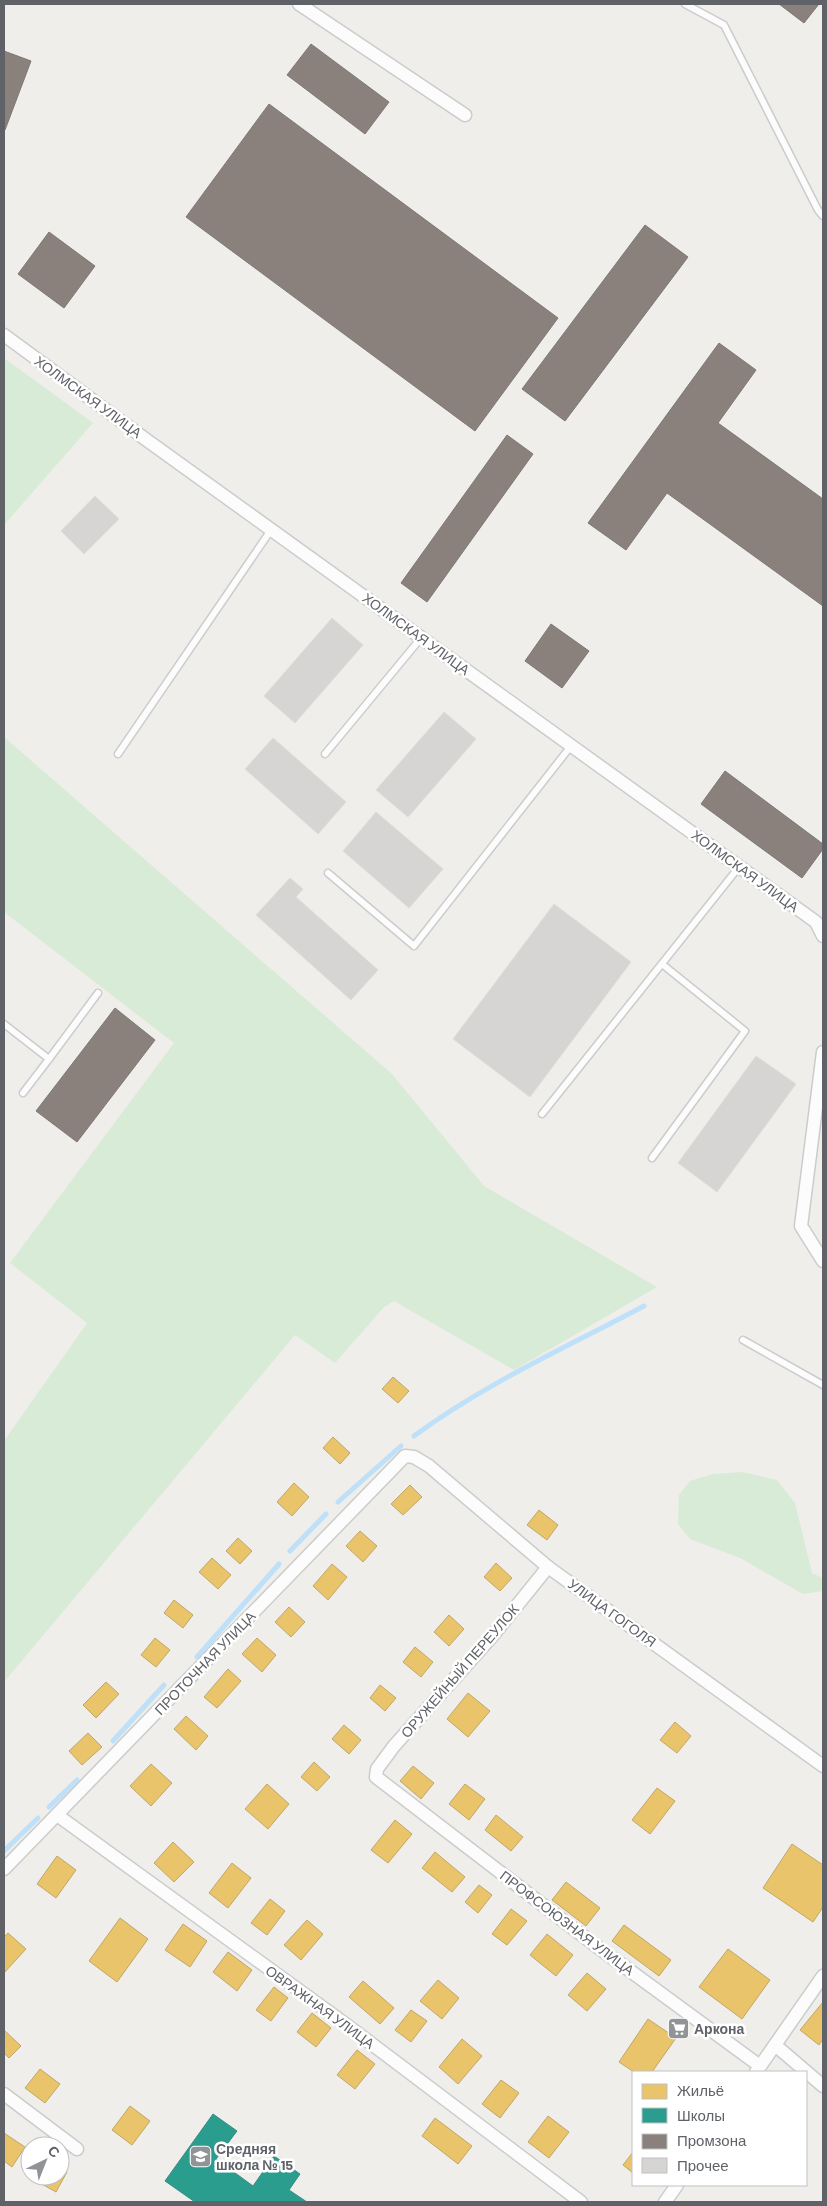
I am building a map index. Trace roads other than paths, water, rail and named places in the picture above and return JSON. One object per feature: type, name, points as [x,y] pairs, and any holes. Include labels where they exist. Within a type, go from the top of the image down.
[{"type":"street","points":[[299,4],[465,115]]},
{"type":"street","name":"ХОЛМСКАЯ УЛИЦА","points":[[4,335],[739,867],[820,919],[823,936]]},
{"type":"street","points":[[823,1052],[801,1226],[823,1261]]},
{"type":"street","name":"УЛИЦА ГОГОЛЯ","points":[[405,1456],[414,1456],[429,1466],[548,1566],[823,1766]]},
{"type":"street","name":"ПРОТОЧНАЯ УЛИЦА","points":[[4,1869],[405,1456]]},
{"type":"street","name":"ОРУЖЕЙНЫЙ ПЕРЕУЛОК","points":[[376,1777],[377,1769],[394,1746],[494,1634],[548,1566]]},
{"type":"street","name":"ПРОФСОЮЗНАЯ УЛИЦА","points":[[376,1777],[758,2069]]},
{"type":"street","name":"ОВРАЖНАЯ УЛИЦА","points":[[56,1815],[344,2023],[581,2202]]},
{"type":"street","points":[[758,2069],[823,1976]]},
{"type":"street","points":[[775,2045],[805,2071]]},
{"type":"street","points":[[807,2072],[823,2086]]},
{"type":"street","points":[[4,2094],[76,2149]]},
{"type":"street","points":[[665,2202],[676,2186]]},
{"type":"lane","points":[[685,4],[724,24],[818,210],[823,216]]},
{"type":"lane","points":[[118,754],[271,530]]},
{"type":"lane","points":[[325,754],[421,638]]},
{"type":"lane","points":[[328,873],[414,946],[571,746]]},
{"type":"lane","points":[[542,1114],[739,867]]},
{"type":"lane","points":[[652,1158],[745,1031],[662,964]]},
{"type":"lane","points":[[23,1093],[98,993]]},
{"type":"lane","points":[[4,1024],[49,1059]]},
{"type":"lane","points":[[743,1340],[823,1385]]},
{"type":"waterway","points":[[414,1436],[497,1383],[644,1306]]},
{"type":"waterway","points":[[338,1502],[401,1446]]},
{"type":"waterway","points":[[290,1551],[326,1514]]},
{"type":"waterway","points":[[197,1657],[279,1564]]},
{"type":"waterway","points":[[113,1741],[164,1685]]},
{"type":"waterway","points":[[49,1807],[77,1780]]},
{"type":"waterway","points":[[4,1851],[38,1818]]},
{"type":"place","name":"Аркона","points":[[678,2029]]},
{"type":"place","name":"Средняя школа № 15","points":[[200,2157]]}]
